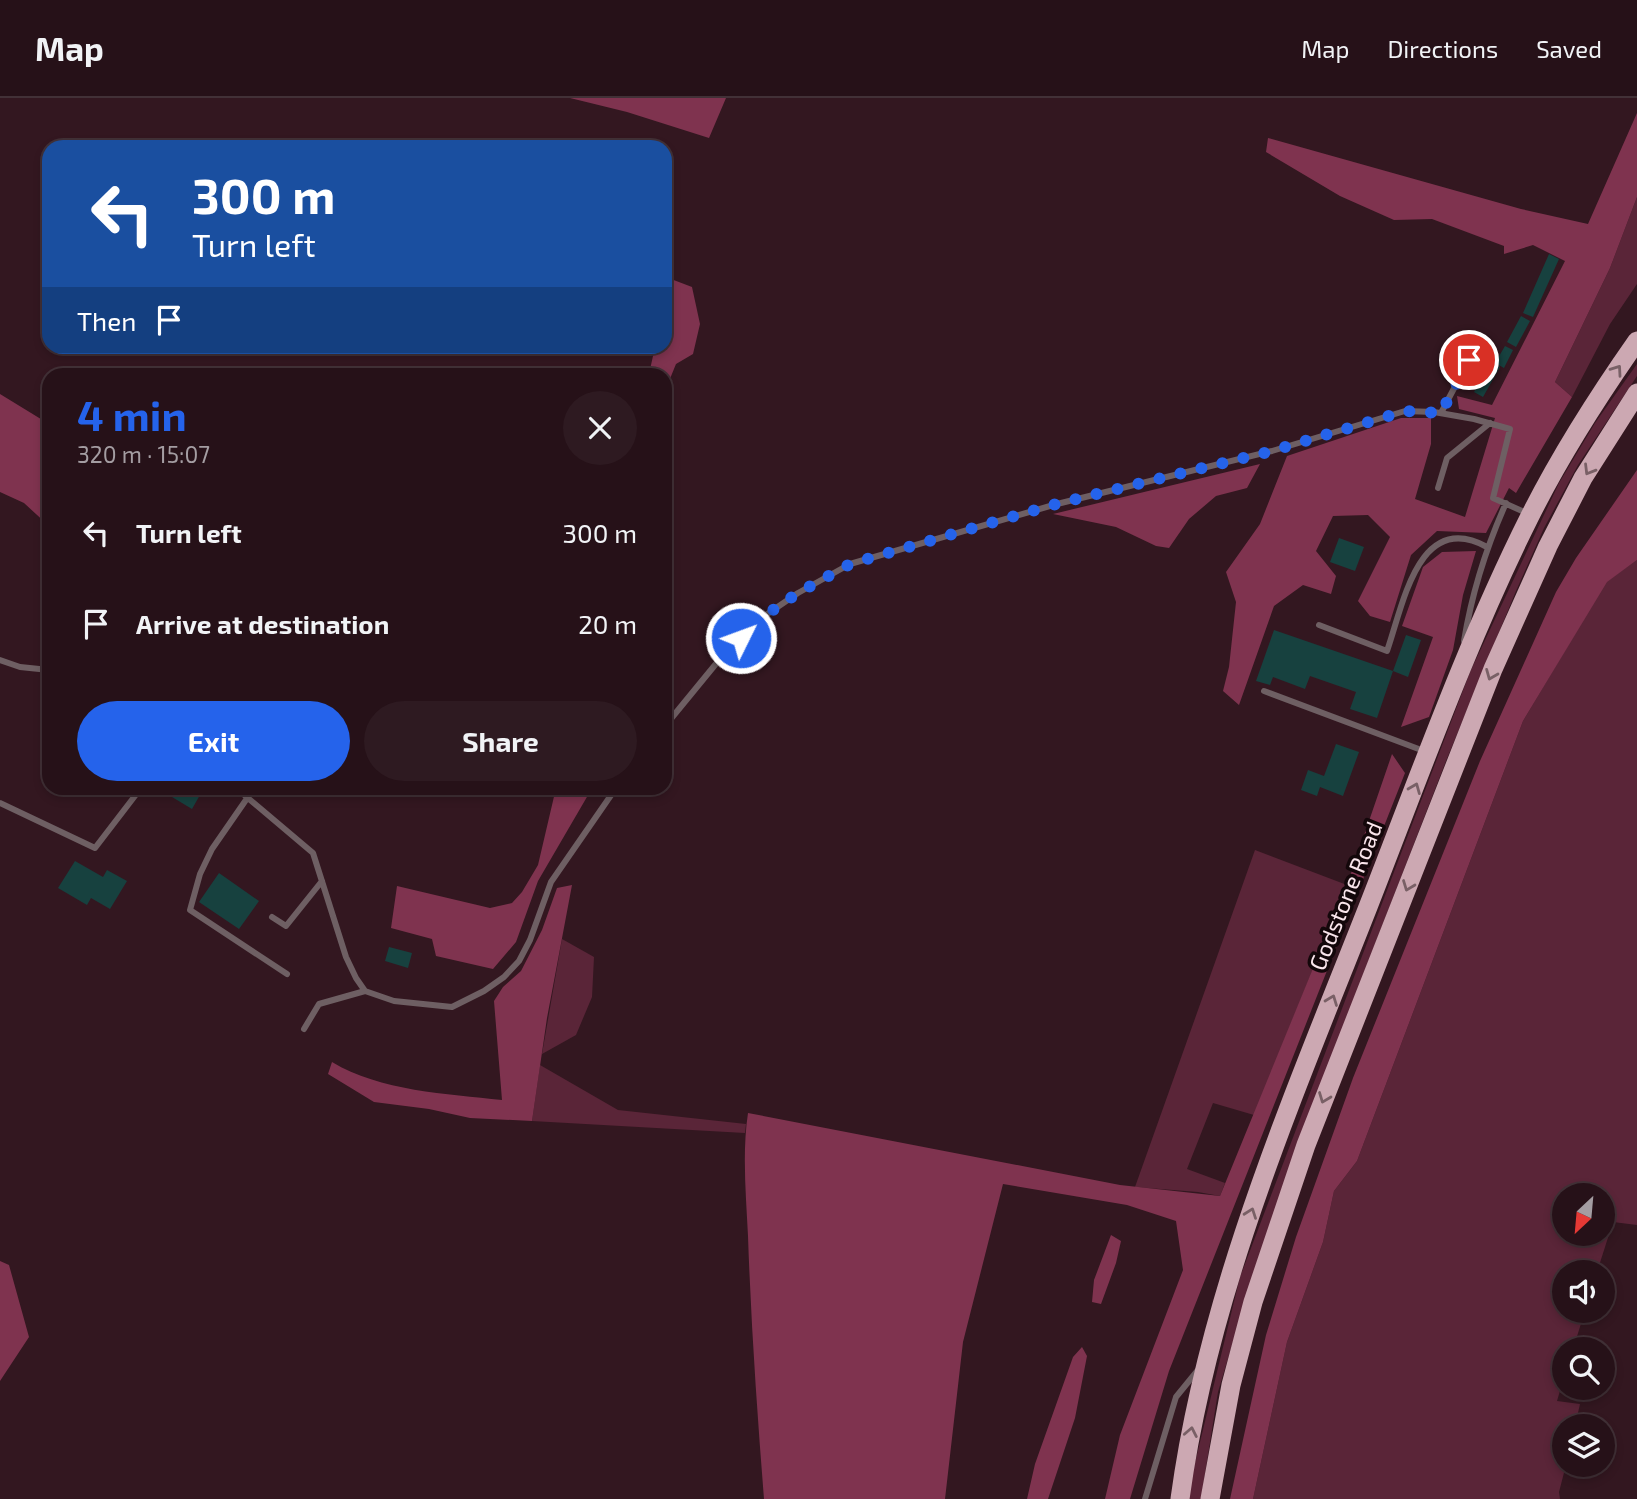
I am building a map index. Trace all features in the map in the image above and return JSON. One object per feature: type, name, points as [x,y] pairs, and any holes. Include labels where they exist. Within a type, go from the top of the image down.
[{"type":"highway","name":"Godstone Road","points":[[1180,1499],[1206,1361],[1233,1262],[1461,671],[1531,515],[1597,398],[1637,341]]},
{"type":"highway","points":[[1210,1499],[1234,1373],[1253,1302],[1306,1145],[1493,668],[1548,545],[1583,478],[1637,393]]},
{"type":"lane","points":[[1441,413],[1469,360]]},
{"type":"lane","points":[[672,717],[724,654],[757,621],[798,593],[850,564],[1056,504],[1272,451],[1405,411],[1441,413],[1510,429],[1493,498],[1531,515]]},
{"type":"lane","points":[[1438,488],[1447,458],[1490,424]]},
{"type":"lane","points":[[1461,671],[1462,647],[1471,598],[1487,547],[1506,503]]},
{"type":"lane","points":[[1319,625],[1387,651],[1410,580],[1424,554],[1438,542],[1459,538],[1476,541],[1487,547]]},
{"type":"lane","points":[[0,660],[20,667],[42,669]]},
{"type":"lane","points":[[1264,691],[1375,731],[1429,754]]},
{"type":"lane","points":[[0,803],[95,848],[137,795]]},
{"type":"lane","points":[[246,795],[313,853],[346,957],[365,991]]},
{"type":"lane","points":[[304,1029],[319,1004],[365,991],[394,1001],[452,1007],[504,977],[519,961],[530,940],[551,882],[612,795]]},
{"type":"lane","points":[[248,797],[212,849],[200,874],[190,910],[287,974]]},
{"type":"lane","points":[[272,917],[286,926],[322,881]]},
{"type":"lane","points":[[1145,1499],[1176,1397],[1206,1361]]},
{"type":"shaded area","points":[[570,98],[726,98],[709,138],[627,112]]},
{"type":"shaded area","points":[[1637,113],[1637,197],[1610,268],[1555,382],[1572,397],[1516,493],[1509,488],[1486,533],[1437,531],[1411,555],[1390,622],[1370,616],[1358,601],[1390,537],[1368,515],[1333,516],[1316,551],[1336,576],[1331,594],[1303,585],[1274,606],[1239,705],[1223,691],[1229,667],[1236,602],[1226,572],[1260,524],[1287,456],[1401,418],[1431,418],[1431,444],[1415,499],[1465,517],[1495,418],[1459,409],[1457,396],[1492,405],[1565,261],[1533,245],[1504,254],[1504,246],[1432,219],[1394,220],[1340,196],[1266,152],[1268,138],[1521,209],[1588,224]]},
{"type":"shaded area","points":[[1637,197],[1637,284],[1610,324],[1572,397],[1555,382],[1610,268]]},
{"type":"shaded area","points":[[672,279],[692,287],[700,324],[693,354],[676,364],[672,374],[672,368],[650,368],[653,354],[672,354]]},
{"type":"shaded area","points":[[1637,364],[1637,376],[1578,465],[1544,528],[1446,761],[1307,1120],[1255,1268],[1218,1392],[1201,1499],[1189,1499],[1192,1475],[1240,1277],[1470,672],[1559,483],[1595,423]]},
{"type":"shaded area","points":[[0,394],[42,420],[42,520],[24,503],[0,492]]},
{"type":"shaded area","points":[[1260,464],[1247,488],[1216,496],[1189,519],[1169,548],[1156,546],[1116,527],[1053,514]]},
{"type":"shaded area","points":[[1637,470],[1637,560],[1607,582],[1523,721],[1357,1161],[1334,1191],[1323,1242],[1287,1342],[1253,1499],[1230,1499],[1266,1335],[1296,1237],[1353,1078],[1480,761],[1556,592],[1576,558]]},
{"type":"shaded area","points":[[1476,551],[1463,595],[1453,650],[1429,717],[1401,727],[1433,637],[1402,626],[1423,567],[1442,552]]},
{"type":"shaded area","points":[[1637,560],[1637,1225],[1615,1222],[1615,1183],[1552,1183],[1552,1246],[1605,1246],[1601,1260],[1552,1260],[1552,1323],[1581,1323],[1577,1337],[1552,1337],[1552,1400],[1580,1404],[1578,1414],[1552,1414],[1552,1477],[1563,1477],[1560,1499],[1253,1499],[1287,1342],[1323,1242],[1334,1191],[1357,1161],[1523,721],[1606,582]]},
{"type":"shaded area","points":[[1392,754],[1405,773],[1169,1371],[1130,1499],[1105,1499],[1120,1435],[1183,1270],[1176,1221],[1127,1205],[1003,1184],[963,1342],[945,1499],[764,1499],[746,1190],[745,1143],[748,1113],[1120,1185],[1220,1196],[1347,885]]},
{"type":"shaded area","points":[[554,795],[588,795],[538,881],[516,942],[493,969],[436,956],[432,939],[391,928],[397,886],[490,908],[512,903],[538,865]]},
{"type":"shaded area","points":[[1255,850],[1347,885],[1254,1115],[1213,1103],[1187,1169],[1225,1183],[1220,1196],[1135,1187]]},
{"type":"shaded area","points":[[572,885],[547,1018],[532,1121],[470,1118],[429,1109],[374,1102],[328,1074],[332,1062],[371,1079],[414,1090],[502,1100],[494,1001],[503,987],[521,971],[542,930],[557,888]]},
{"type":"shaded area","points":[[562,939],[594,957],[592,997],[576,1035],[542,1054]]},
{"type":"shaded area","points":[[540,1065],[618,1110],[746,1124],[745,1133],[532,1121]]},
{"type":"shaded area","points":[[1111,1235],[1121,1241],[1101,1304],[1092,1302],[1094,1280]]},
{"type":"shaded area","points":[[0,1261],[9,1265],[29,1337],[0,1381]]},
{"type":"shaded area","points":[[1082,1347],[1087,1356],[1075,1418],[1048,1499],[1027,1499],[1035,1464],[1073,1357]]},
{"type":"building","points":[[1549,254],[1559,259],[1533,317],[1523,313]]},
{"type":"building","points":[[1521,316],[1530,321],[1516,347],[1507,342]]},
{"type":"building","points":[[1505,346],[1513,350],[1504,368],[1495,363]]},
{"type":"building","points":[[1491,362],[1500,367],[1483,397],[1474,392]]},
{"type":"building","points":[[1339,538],[1364,547],[1355,571],[1330,562]]},
{"type":"building","points":[[1274,630],[1393,671],[1377,718],[1350,709],[1356,692],[1310,676],[1305,689],[1273,677],[1270,685],[1256,681]]},
{"type":"building","points":[[1406,635],[1421,640],[1408,677],[1393,671]]},
{"type":"building","points":[[1336,744],[1359,752],[1343,796],[1320,787],[1317,796],[1301,790],[1308,770],[1324,776]]},
{"type":"building","points":[[173,795],[200,795],[192,809],[172,797]]},
{"type":"building","points":[[75,861],[103,877],[107,870],[127,881],[110,909],[91,898],[87,905],[58,888]]},
{"type":"building","points":[[219,873],[259,901],[239,929],[199,902]]},
{"type":"building","points":[[389,947],[412,953],[408,968],[385,961]]},
{"type":"route","points":[[741,638],[757,621],[798,593],[850,564],[1056,504],[1272,451],[1405,411],[1441,413],[1469,360]]}]
